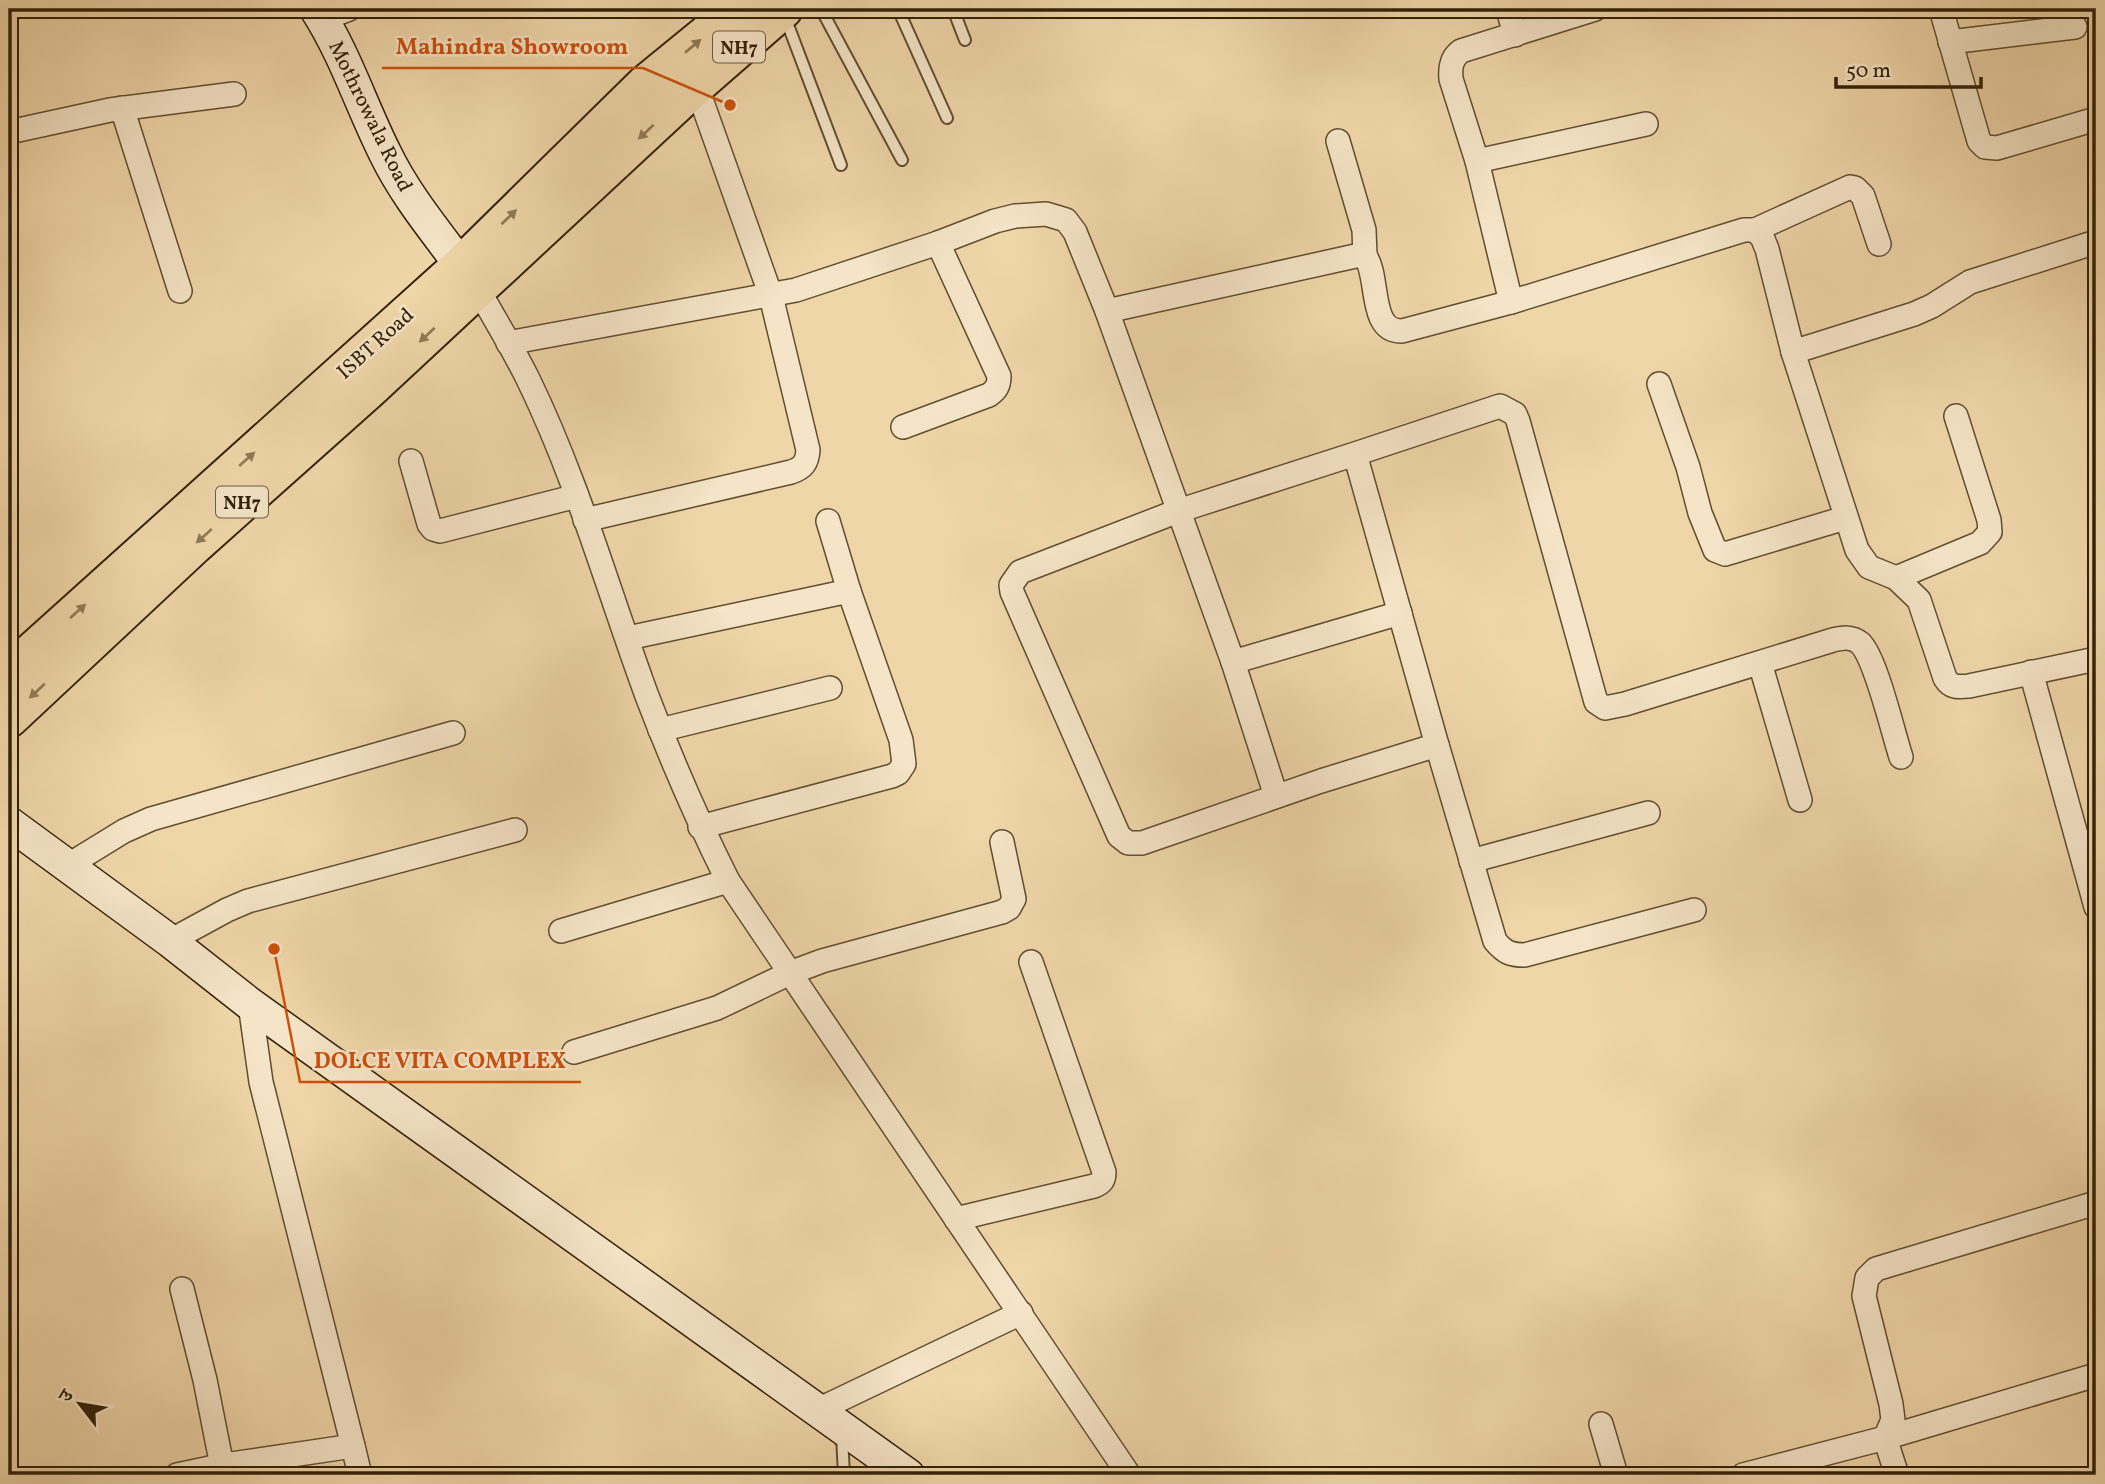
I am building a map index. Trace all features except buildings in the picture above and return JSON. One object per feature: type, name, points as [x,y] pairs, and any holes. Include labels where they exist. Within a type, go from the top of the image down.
[{"type":"highway","name":"ISBT Road","points":[[9,673],[469,277],[645,85],[736,9]]},
{"type":"highway","name":"NH7","points":[[696,85],[783,9]]},
{"type":"highway","points":[[469,277],[696,85]]},
{"type":"highway","name":"NH7","points":[[9,718],[194,545],[469,277]]},
{"type":"main road","name":"Mothrowala Road","points":[[329,12],[344,59],[385,155],[411,197],[469,277]]},
{"type":"main road","points":[[9,823],[170,941],[250,1004],[908,1475]]},
{"type":"street","points":[[1508,9],[1515,34]]},
{"type":"street","points":[[1511,302],[1477,161],[1451,79],[1451,65],[1461,51],[1595,9]]},
{"type":"street","points":[[1941,9],[1979,141],[1985,147],[1997,148],[2096,119]]},
{"type":"street","points":[[1951,42],[2075,27]]},
{"type":"street","points":[[585,520],[791,472],[805,464],[808,450],[771,296],[696,85]]},
{"type":"street","points":[[9,132],[122,108],[234,94]]},
{"type":"street","points":[[122,108],[180,291]]},
{"type":"street","points":[[1477,161],[1646,124]]},
{"type":"street","points":[[1339,141],[1364,230],[1365,256],[1371,268],[1380,318],[1396,331],[1511,302],[1744,230],[1755,230],[1850,187],[1863,196],[1879,244]]},
{"type":"street","points":[[508,343],[771,296],[814,285],[1015,216],[1046,214],[1066,220],[1075,232],[1107,311],[1233,662],[1276,796]]},
{"type":"street","points":[[1755,230],[1762,237],[1771,260],[1793,352],[1857,550],[1865,562],[1878,572],[1896,578],[1919,600],[1948,684],[1969,686],[2096,659]]},
{"type":"street","points":[[1793,352],[1913,314],[1932,306],[1970,282],[2096,242]]},
{"type":"street","points":[[903,427],[989,396],[999,382],[999,376],[938,243]]},
{"type":"street","points":[[1107,311],[1355,255],[1365,256]]},
{"type":"street","points":[[469,277],[527,378],[577,496],[660,730],[700,827],[728,881],[1129,1475]]},
{"type":"street","points":[[1660,384],[1688,467],[1700,513],[1715,550],[1725,554],[1845,518]]},
{"type":"street","points":[[1437,745],[1276,796],[1142,843],[1128,843],[1119,836],[1011,585],[1020,572],[1178,511],[1500,406],[1515,414],[1594,698],[1600,706],[1605,708],[1625,704],[1844,638],[1858,641],[1863,647],[1873,669],[1901,757]]},
{"type":"street","points":[[1896,578],[1980,543],[1990,532],[1989,520],[1956,416]]},
{"type":"street","points":[[1355,453],[1495,942],[1510,955],[1525,955],[1694,910]]},
{"type":"street","points":[[411,461],[425,514],[433,529],[440,531],[577,496]]},
{"type":"street","points":[[700,827],[892,776],[902,768],[904,756],[901,740],[849,591],[828,521]]},
{"type":"street","points":[[628,638],[849,591]]},
{"type":"street","points":[[1233,662],[1400,613]]},
{"type":"street","points":[[1760,663],[1800,800]]},
{"type":"street","points":[[2031,672],[2096,907]]},
{"type":"street","points":[[660,730],[830,688]]},
{"type":"street","points":[[67,866],[124,831],[150,819],[453,733]]},
{"type":"street","points":[[1471,861],[1647,813]]},
{"type":"street","points":[[170,941],[248,901],[515,830]]},
{"type":"street","points":[[574,1052],[717,1008],[790,973],[859,950],[1002,912],[1009,908],[1014,899],[1002,842]]},
{"type":"street","points":[[561,931],[728,881]]},
{"type":"street","points":[[956,1219],[1094,1186],[1104,1178],[1031,962]]},
{"type":"street","points":[[250,1004],[261,1082],[360,1475]]},
{"type":"street","points":[[1897,1475],[1885,1438],[1893,1420],[1891,1404],[1864,1296],[1869,1275],[1876,1269],[2096,1203]]},
{"type":"street","points":[[182,1289],[205,1380],[222,1466]]},
{"type":"street","points":[[830,1419],[1021,1313]]},
{"type":"street","points":[[1743,1475],[1885,1438],[2096,1375]]},
{"type":"street","points":[[1601,1424],[1616,1475]]},
{"type":"street","points":[[177,1475],[353,1446]]},
{"type":"lane","points":[[783,9],[841,165]]},
{"type":"lane","points":[[821,9],[902,160]]},
{"type":"lane","points":[[898,9],[947,118]]},
{"type":"lane","points":[[953,9],[965,40]]},
{"type":"lane","points":[[830,1419],[844,1475]]},
{"type":"place","name":"Mahindra Showroom","points":[[730,105]]},
{"type":"place","name":"DOLCE VITA COMPLEX","points":[[274,949]]}]
